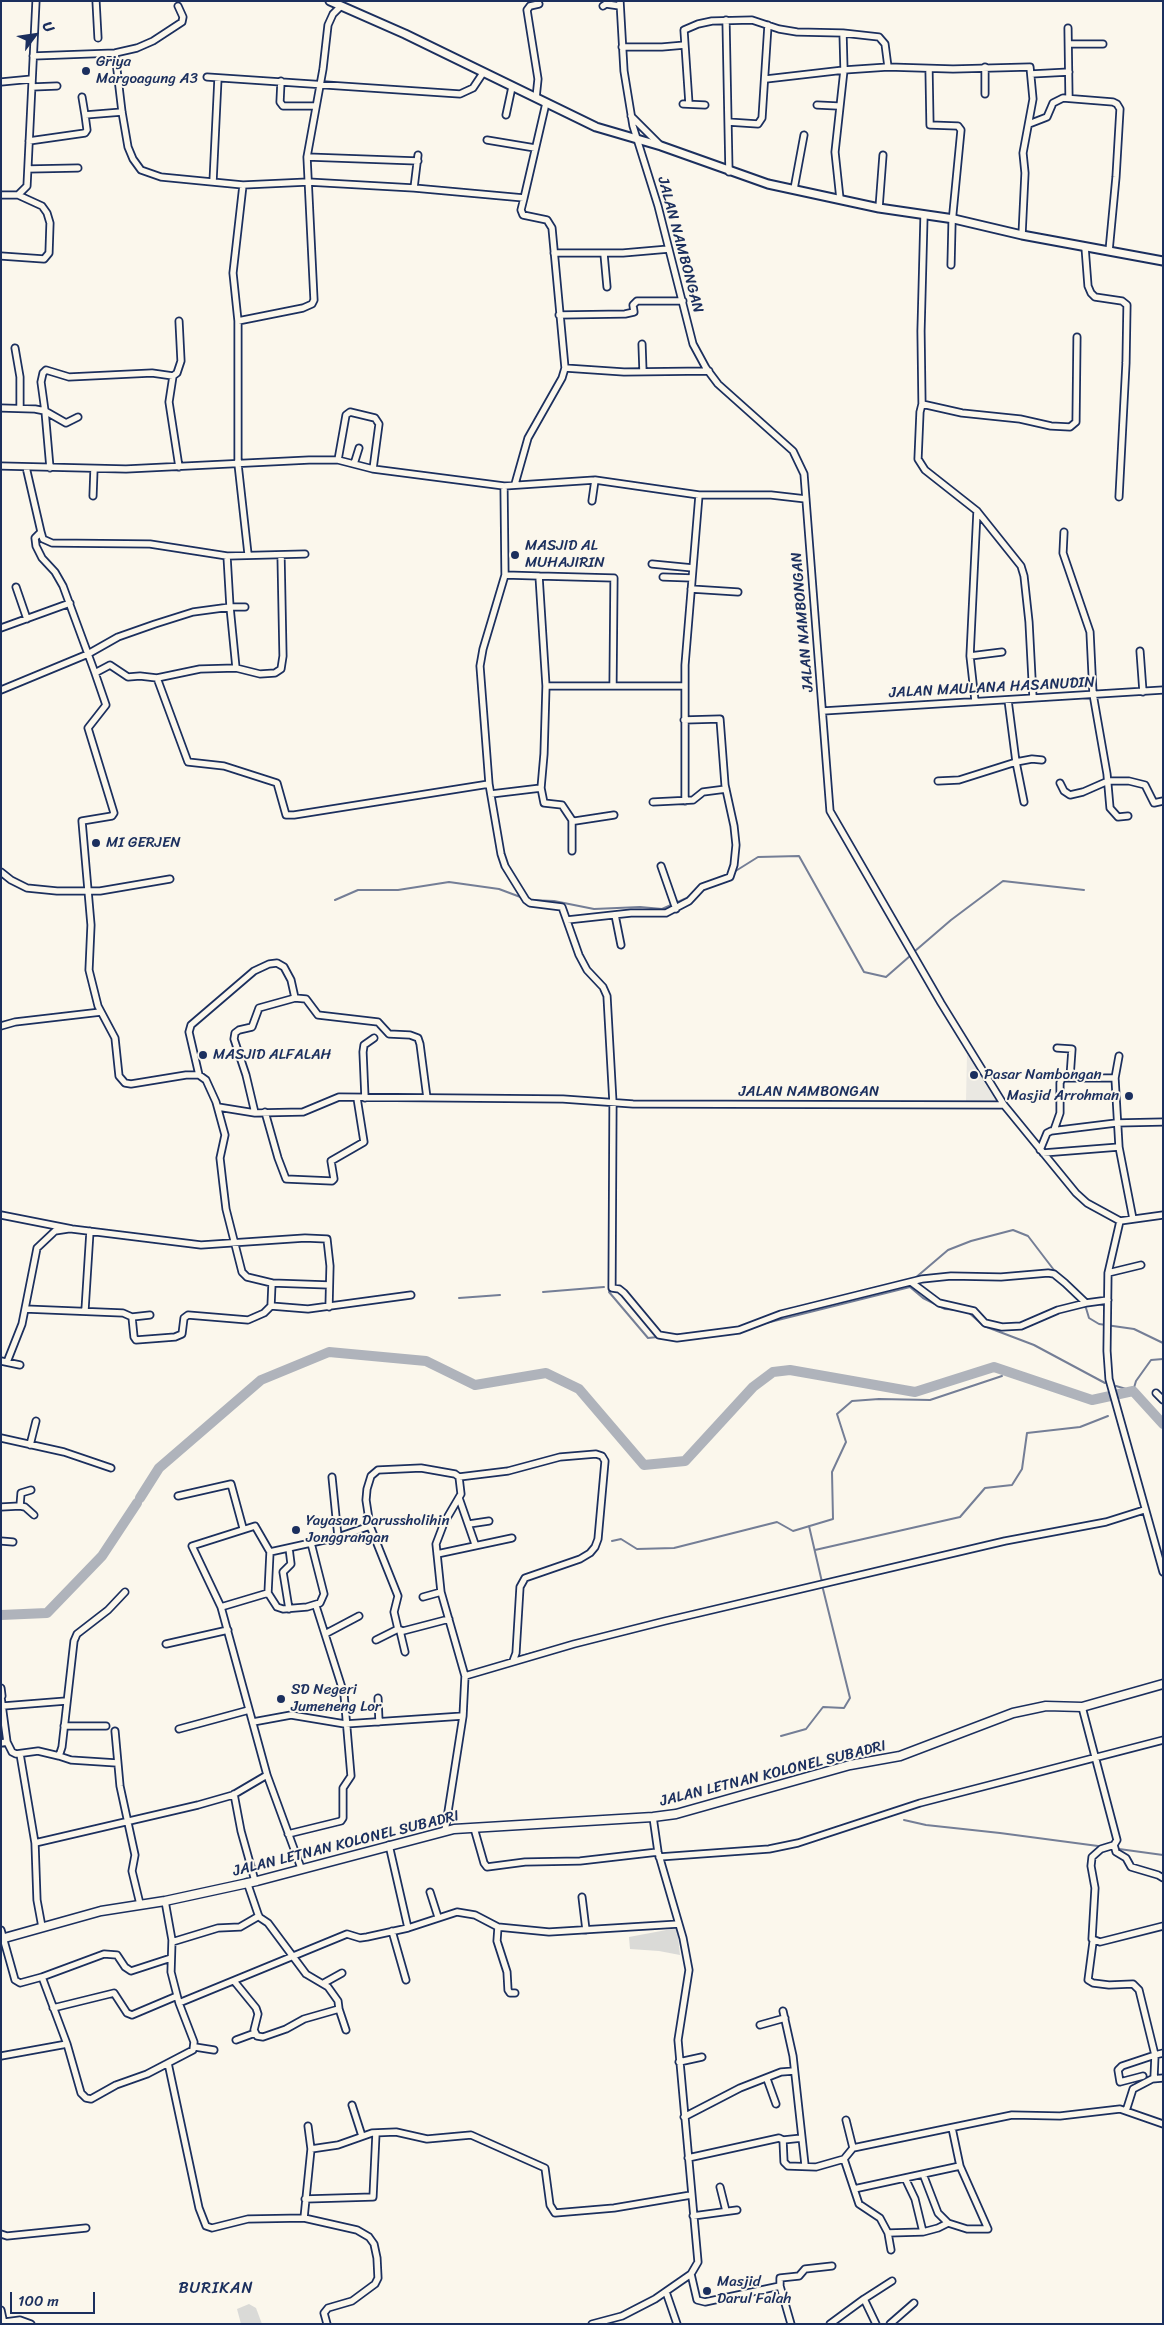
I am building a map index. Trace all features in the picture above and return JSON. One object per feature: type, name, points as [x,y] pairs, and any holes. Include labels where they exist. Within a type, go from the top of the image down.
[{"type":"main road","name":"JALAN LETNAN KOLONEL SUBADRI","points":[[2,1936],[101,1911],[251,1882],[445,1831],[676,1814],[850,1765],[900,1756],[1013,1713],[1032,1708],[1060,1705],[1082,1707],[1163,1684]]},
{"type":"street","points":[[18,195],[27,186],[36,1]]},
{"type":"street","points":[[96,1],[98,38]]},
{"type":"street","points":[[330,1],[338,7],[405,34],[483,74],[596,127],[661,146],[729,172],[879,208],[954,219],[1022,235],[1163,261]]},
{"type":"street","points":[[536,98],[538,79],[527,10],[530,6],[539,4]]},
{"type":"street","points":[[603,6],[606,4],[620,4]]},
{"type":"street","name":"JALAN NAMBONGAN","points":[[620,4],[622,47],[631,116],[658,206],[693,344],[709,371],[728,394],[793,451],[804,474],[830,811],[940,1003],[1004,1104],[1076,1193],[1087,1203],[1120,1220]]},
{"type":"street","points":[[34,56],[115,53],[142,46],[178,26],[183,20],[178,6]]},
{"type":"street","points":[[238,321],[304,308],[312,304],[314,300],[307,157],[328,25],[338,7]]},
{"type":"street","points":[[726,20],[729,172]]},
{"type":"street","points":[[704,105],[686,104],[685,30],[712,21],[756,20],[768,26],[797,32],[875,36],[882,39],[887,52],[888,67]]},
{"type":"street","points":[[728,122],[760,123],[766,79],[768,26]]},
{"type":"street","points":[[1068,28],[1069,98]]},
{"type":"street","points":[[840,199],[835,152],[838,106],[844,70],[843,33]]},
{"type":"street","points":[[1069,44],[1103,44]]},
{"type":"street","points":[[622,47],[685,45]]},
{"type":"street","points":[[115,53],[128,147],[133,159],[141,170],[147,173],[243,185],[308,182],[414,188],[524,198]]},
{"type":"street","points":[[766,79],[888,67],[929,69],[1030,67],[1033,100],[1023,153],[1025,173],[1022,235]]},
{"type":"street","points":[[985,67],[985,94]]},
{"type":"street","points":[[929,69],[930,125],[958,126],[962,130],[951,265]]},
{"type":"street","points":[[1031,74],[1069,72]]},
{"type":"street","points":[[207,78],[281,81],[460,94],[473,88],[483,74]]},
{"type":"street","points":[[213,182],[218,78]]},
{"type":"street","points":[[1,82],[32,79]]},
{"type":"street","points":[[281,81],[280,102],[282,105],[316,106]]},
{"type":"street","points":[[32,87],[57,86]]},
{"type":"street","points":[[506,115],[512,87]]},
{"type":"street","points":[[29,141],[85,133],[87,130],[82,97]]},
{"type":"street","points":[[1029,124],[1047,117],[1056,100],[1069,98],[1113,102],[1120,109],[1109,251]]},
{"type":"street","points":[[515,484],[528,438],[562,378],[564,368],[551,224],[547,220],[523,215],[521,210],[546,103]]},
{"type":"street","points":[[817,105],[838,106]]},
{"type":"street","points":[[85,115],[122,112]]},
{"type":"street","points":[[631,116],[661,146]]},
{"type":"street","points":[[794,189],[804,135]]},
{"type":"street","points":[[487,140],[536,148]]},
{"type":"street","points":[[879,208],[884,155]]},
{"type":"street","points":[[307,157],[418,158],[414,188]]},
{"type":"street","points":[[28,169],[78,168]]},
{"type":"street","points":[[243,185],[233,274],[238,321],[238,464],[248,554]]},
{"type":"street","points":[[1,195],[18,195],[42,206],[47,213],[50,223],[49,253],[44,259],[1,256]]},
{"type":"street","points":[[924,216],[921,323],[922,404],[918,459],[921,465],[977,512],[1015,558],[1024,576],[1033,698]]},
{"type":"street","points":[[1085,247],[1088,286],[1091,293],[1095,297],[1122,301],[1127,305],[1119,498]]},
{"type":"street","points":[[554,253],[604,254],[669,249]]},
{"type":"street","points":[[604,254],[607,287]]},
{"type":"street","points":[[559,315],[625,314],[634,312],[633,305],[637,302],[683,301]]},
{"type":"street","points":[[179,321],[181,361],[177,373],[173,376],[169,402],[179,467]]},
{"type":"street","points":[[922,404],[962,413],[1020,418],[1051,426],[1070,427],[1076,422],[1077,337]]},
{"type":"street","points":[[642,344],[643,372]]},
{"type":"street","points":[[15,348],[20,377],[20,408]]},
{"type":"street","points":[[564,368],[643,372],[709,371]]},
{"type":"street","points":[[50,468],[41,382],[46,370],[69,377],[152,373],[173,376]]},
{"type":"street","points":[[1,408],[45,411],[66,422],[78,416]]},
{"type":"street","points":[[338,460],[346,415],[350,412],[375,418],[379,424],[372,469]]},
{"type":"street","points":[[354,464],[359,448]]},
{"type":"street","points":[[1,466],[94,469],[338,460],[372,469],[504,486],[595,480],[699,495],[771,495],[806,500]]},
{"type":"street","points":[[26,468],[41,532],[44,539],[52,543],[150,544],[227,556],[305,554]]},
{"type":"street","points":[[93,496],[94,469]]},
{"type":"street","points":[[592,501],[595,480]]},
{"type":"street","points":[[504,486],[505,575],[482,649],[480,666],[489,784],[500,854],[522,895],[530,903],[560,906],[564,910],[579,955],[587,970],[603,986],[607,996],[613,1103],[612,1288],[619,1289],[624,1293],[658,1335],[677,1338],[739,1330],[781,1314],[911,1282],[951,1276],[1001,1277],[1054,1274],[1086,1303]]},
{"type":"street","points":[[685,801],[684,686],[699,495]]},
{"type":"street","points":[[975,701],[970,656],[977,512]]},
{"type":"street","points":[[41,532],[35,538],[36,546],[42,558],[59,578],[106,705],[88,728],[114,813],[112,816],[82,820],[91,925],[89,970],[94,995],[114,1038],[119,1076],[125,1083],[131,1084],[186,1075],[199,1075],[206,1080],[218,1107],[225,1135],[220,1158],[226,1209],[242,1272],[246,1277],[272,1284],[329,1285]]},
{"type":"street","points":[[1064,532],[1063,553],[1090,632],[1093,694],[1108,781],[1108,801],[1113,813],[1118,817],[1128,816]]},
{"type":"street","points":[[94,673],[110,665],[128,677],[157,678],[200,669],[236,668],[260,674],[275,673],[281,669],[283,656],[281,555]]},
{"type":"street","points":[[227,556],[236,668]]},
{"type":"street","points":[[652,564],[693,568]]},
{"type":"street","points":[[505,575],[614,578],[613,685]]},
{"type":"street","points":[[539,576],[546,686],[541,788],[544,802],[562,805],[572,820],[572,851]]},
{"type":"street","points":[[663,576],[692,578]]},
{"type":"street","points":[[16,587],[27,619]]},
{"type":"street","points":[[691,590],[738,592]]},
{"type":"street","points":[[1,628],[70,604]]},
{"type":"street","points":[[1,690],[88,654],[118,637],[155,624],[193,612],[245,607]]},
{"type":"street","points":[[1140,651],[1143,692]]},
{"type":"street","points":[[970,656],[1002,652]]},
{"type":"street","points":[[157,678],[186,760],[191,763],[207,763],[238,770],[277,783],[286,815],[294,816],[489,784]]},
{"type":"street","points":[[546,686],[684,686]]},
{"type":"street","name":"JALAN MAULANA HASANUDIN","points":[[822,711],[1163,690]]},
{"type":"street","points":[[1008,700],[1016,762],[1024,802]]},
{"type":"street","points":[[567,920],[631,912],[659,914],[676,909],[689,901],[702,887],[730,877],[734,864],[736,845],[726,789],[720,719],[684,720]]},
{"type":"street","points":[[938,781],[959,780],[1016,762],[1032,759],[1042,760]]},
{"type":"street","points":[[1060,783],[1064,791],[1070,795],[1083,792],[1108,781],[1142,783],[1147,787],[1154,803],[1163,801]]},
{"type":"street","points":[[491,794],[541,788]]},
{"type":"street","points":[[653,802],[693,800],[703,792],[726,789]]},
{"type":"street","points":[[572,820],[582,821],[614,815]]},
{"type":"street","points":[[662,866],[676,909]]},
{"type":"street","points":[[1,872],[11,880],[27,888],[88,892],[170,879]]},
{"type":"street","points":[[614,915],[621,945]]},
{"type":"street","points":[[199,1075],[190,1032],[191,1025],[254,971],[269,964],[278,963],[284,967],[291,980],[295,998]]},
{"type":"street","points":[[255,1113],[246,1075],[234,1039],[235,1033],[238,1030],[252,1027],[258,1008],[295,998],[306,999],[318,1015],[378,1022],[389,1034],[410,1035],[419,1040],[427,1098]]},
{"type":"street","points":[[1,1026],[15,1022],[101,1012]]},
{"type":"street","points":[[365,1098],[364,1045],[374,1038]]},
{"type":"street","points":[[1057,1048],[1072,1049],[1070,1077]]},
{"type":"street","points":[[1118,1056],[1115,1078],[1116,1123],[1133,1219]]},
{"type":"street","points":[[1054,1130],[1062,1103],[1061,1080],[1064,1077],[1115,1078]]},
{"type":"street","name":"JALAN NAMBONGAN","points":[[218,1107],[255,1113],[303,1112],[334,1098],[563,1099],[613,1103],[1004,1104]]},
{"type":"street","points":[[265,1112],[286,1179],[332,1180],[334,1179],[331,1162],[364,1142],[357,1098]]},
{"type":"street","points":[[1119,1148],[1041,1152],[1048,1133],[1054,1130],[1116,1123],[1163,1122]]},
{"type":"street","points":[[1,1215],[72,1229],[201,1245],[235,1241],[327,1239],[329,1307]]},
{"type":"street","points":[[1163,1215],[1120,1220],[1108,1273],[1107,1351],[1114,1400],[1163,1572]]},
{"type":"street","points":[[20,1365],[4,1361],[22,1324],[38,1248],[55,1232],[72,1229]]},
{"type":"street","points":[[85,1310],[90,1231]]},
{"type":"street","points":[[1108,1273],[1141,1265]]},
{"type":"street","points":[[911,1282],[939,1303],[974,1311],[985,1323],[1002,1327],[1021,1326],[1058,1310],[1108,1300]]},
{"type":"street","points":[[132,1318],[136,1340],[179,1336],[182,1334],[184,1318],[188,1315],[248,1320],[264,1313],[271,1306],[272,1284]]},
{"type":"street","points":[[271,1306],[308,1309],[411,1295]]},
{"type":"street","points":[[25,1309],[123,1313],[132,1318],[150,1315]]},
{"type":"street","points":[[1156,1393],[1163,1400]]},
{"type":"street","points":[[30,1444],[36,1421]]},
{"type":"street","points":[[1,1438],[64,1452],[111,1468]]},
{"type":"street","points":[[404,1652],[394,1614],[398,1596],[370,1526],[366,1500],[372,1476],[375,1472],[422,1468],[455,1474],[459,1477],[508,1471],[572,1456],[600,1454],[605,1461],[598,1539],[595,1547],[580,1559],[525,1578],[520,1587],[516,1653],[513,1661]]},
{"type":"street","points":[[332,1477],[338,1537]]},
{"type":"street","points":[[459,1477],[459,1498],[470,1524],[475,1544]]},
{"type":"street","points":[[178,1496],[231,1484],[243,1528]]},
{"type":"street","points":[[20,1506],[21,1493],[31,1490]]},
{"type":"street","points":[[445,1831],[463,1716],[465,1676],[442,1592],[436,1544],[438,1534],[459,1498]]},
{"type":"street","points":[[1,1507],[25,1507],[34,1515]]},
{"type":"street","points":[[465,1676],[513,1661],[665,1621],[986,1545],[1106,1522],[1144,1510]]},
{"type":"street","points":[[470,1524],[489,1521]]},
{"type":"street","points":[[270,1552],[338,1537],[370,1526]]},
{"type":"street","points":[[301,1868],[267,1776],[221,1608],[192,1546],[243,1528],[256,1527],[270,1552],[268,1593],[277,1607],[289,1609],[316,1606],[323,1600],[324,1594],[311,1543]]},
{"type":"street","points":[[437,1554],[475,1544],[512,1538]]},
{"type":"street","points":[[1,1541],[12,1542]]},
{"type":"street","points":[[288,1548],[291,1564],[283,1572],[289,1609]]},
{"type":"street","points":[[59,1756],[73,1648],[77,1634],[108,1610],[125,1592]]},
{"type":"street","points":[[423,1598],[442,1592]]},
{"type":"street","points":[[221,1608],[268,1593]]},
{"type":"street","points":[[288,1834],[338,1823],[342,1820],[343,1788],[351,1776],[352,1767],[345,1724],[344,1694],[316,1606]]},
{"type":"street","points":[[324,1634],[359,1616]]},
{"type":"street","points":[[376,1640],[399,1630],[449,1619]]},
{"type":"street","points":[[166,1644],[228,1630]]},
{"type":"street","points":[[1,1688],[4,1742],[12,1752],[20,1754],[38,1751],[71,1760],[117,1763]]},
{"type":"street","points":[[378,1698],[379,1722]]},
{"type":"street","points":[[3,1706],[66,1701]]},
{"type":"street","points":[[1082,1707],[1117,1840],[1114,1845],[1101,1849],[1092,1857],[1090,1866],[1095,1888],[1091,1937],[1093,1942],[1088,1980],[1093,1983],[1109,1985],[1136,1985],[1156,2055],[1156,2068],[1152,2080]]},
{"type":"street","points":[[179,1729],[249,1710]]},
{"type":"street","points":[[253,1722],[290,1715],[345,1724],[463,1716]]},
{"type":"street","points":[[64,1726],[106,1726]]},
{"type":"street","points":[[114,1731],[126,1822],[135,1855],[132,1871],[140,1904]]},
{"type":"street","points":[[474,1828],[484,1863],[487,1867],[525,1862],[768,1849],[798,1843],[920,1803],[1044,1772],[1095,1756],[1163,1740]]},
{"type":"street","points":[[20,1754],[35,1842],[37,1900],[42,1927]]},
{"type":"street","points":[[35,1842],[126,1822],[234,1794],[267,1776]]},
{"type":"street","points":[[234,1794],[259,1916],[268,1923],[292,1957],[311,1978],[324,1983],[334,1995],[346,2030]]},
{"type":"street","points":[[592,2324],[622,2316],[666,2292],[691,2274],[698,2262],[679,2062],[678,2030],[689,1970],[679,1924],[659,1854],[653,1817]]},
{"type":"street","points":[[388,1845],[408,1928]]},
{"type":"street","points":[[1114,1845],[1116,1852],[1126,1858],[1132,1868],[1163,1878]]},
{"type":"street","points":[[430,1892],[438,1917]]},
{"type":"street","points":[[582,1897],[586,1930]]},
{"type":"street","points":[[165,1900],[172,1942],[171,1958],[177,1996],[195,2047]]},
{"type":"street","points":[[179,2003],[347,1934],[363,1938],[408,1928],[457,1912],[475,1914],[498,1927],[549,1932],[679,1924]]},
{"type":"street","points":[[172,1942],[218,1928],[240,1927],[259,1916]]},
{"type":"street","points":[[1093,1942],[1100,1942],[1163,1926]]},
{"type":"street","points":[[498,1927],[497,1941],[506,1972],[508,1990],[510,1993],[515,1993]]},
{"type":"street","points":[[392,1931],[406,1980]]},
{"type":"street","points":[[2,1936],[15,1980],[20,1983],[42,1977],[104,1954],[117,1955],[128,1970],[171,1958]]},
{"type":"street","points":[[324,1983],[342,1973]]},
{"type":"street","points":[[42,1977],[67,2044],[82,2092],[86,2098],[98,2096],[190,2052],[195,2047]]},
{"type":"street","points":[[234,1981],[256,2008],[258,2014],[253,2027],[255,2032],[262,2037],[286,2029],[304,2020],[339,2009]]},
{"type":"street","points":[[53,2008],[114,1993],[127,2013],[132,2015],[177,1996]]},
{"type":"street","points":[[783,2011],[794,2072],[805,2165]]},
{"type":"street","points":[[760,2025],[784,2018]]},
{"type":"street","points":[[236,2040],[255,2032]]},
{"type":"street","points":[[1,2056],[67,2044]]},
{"type":"street","points":[[195,2047],[214,2050]]},
{"type":"street","points":[[1143,2076],[1120,2082],[1118,2070],[1122,2066],[1163,2053]]},
{"type":"street","points":[[679,2062],[702,2057]]},
{"type":"street","points":[[168,2063],[199,2208],[206,2226],[212,2228],[248,2219],[304,2218],[358,2230],[369,2237],[374,2244],[378,2278],[375,2284],[352,2301],[328,2308],[324,2313],[327,2324]]},
{"type":"street","points":[[684,2118],[740,2088],[781,2072],[794,2072]]},
{"type":"street","points":[[767,2078],[776,2104]]},
{"type":"street","points":[[1126,2111],[1133,2089],[1152,2080],[1163,2078]]},
{"type":"street","points":[[352,2105],[362,2136]]},
{"type":"street","points":[[783,2140],[784,2162],[788,2166],[805,2165],[816,2167],[844,2158],[853,2148],[1012,2115],[1060,2116],[1112,2110],[1126,2111],[1163,2124]]},
{"type":"street","points":[[846,2120],[853,2148]]},
{"type":"street","points":[[304,2218],[311,2149],[308,2126]]},
{"type":"street","points":[[923,2174],[938,2213],[948,2223],[966,2228],[988,2229],[960,2166],[952,2128]]},
{"type":"street","points":[[311,2149],[338,2145],[376,2133],[396,2132],[427,2139],[471,2135],[545,2168],[550,2206],[555,2213],[614,2208],[691,2196]]},
{"type":"street","points":[[305,2198],[372,2197],[376,2133]]},
{"type":"street","points":[[688,2158],[773,2138],[783,2140],[802,2138]]},
{"type":"street","points":[[844,2158],[859,2204],[880,2218],[888,2233],[891,2250]]},
{"type":"street","points":[[854,2190],[960,2166]]},
{"type":"street","points":[[905,2178],[915,2198],[923,2232]]},
{"type":"street","points":[[720,2187],[726,2211]]},
{"type":"street","points":[[693,2216],[737,2210]]},
{"type":"street","points":[[888,2233],[923,2232],[948,2223]]},
{"type":"street","points":[[1,2234],[7,2236],[86,2228]]},
{"type":"street","points":[[791,2324],[780,2286],[780,2278],[799,2276],[806,2269],[832,2266]]},
{"type":"street","points":[[691,2274],[699,2302],[780,2286]]},
{"type":"street","points":[[832,2323],[892,2281]]},
{"type":"street","points":[[666,2292],[678,2324]]},
{"type":"street","points":[[864,2300],[876,2324]]},
{"type":"street","points":[[890,2324],[914,2304]]},
{"type":"street","points":[[1,2310],[5,2323],[20,2320],[31,2324]]},
{"type":"shaded area","name":"Pasar Nambongan","points":[[967,1054],[996,1100],[992,1102],[966,1101]]},
{"type":"shaded area","points":[[677,1928],[680,1955],[630,1949],[629,1937]]},
{"type":"shaded area","points":[[249,2304],[256,2308],[262,2324],[241,2324],[237,2309]]},
{"type":"waterway","points":[[734,872],[758,857],[799,856],[864,972],[886,977],[910,956]]},
{"type":"waterway","points":[[915,951],[951,920],[1003,881],[1084,890]]},
{"type":"waterway","points":[[335,900],[358,890],[398,890],[449,882],[499,889],[523,898]]},
{"type":"waterway","points":[[529,900],[554,901],[594,909],[640,907],[662,909],[689,897]]},
{"type":"waterway","points":[[914,1279],[948,1250],[971,1241],[1013,1230],[1028,1236],[1057,1274]]},
{"type":"waterway","points":[[543,1292],[604,1287]]},
{"type":"waterway","points":[[762,1324],[910,1287],[923,1298],[945,1309],[959,1310]]},
{"type":"waterway","points":[[609,1292],[648,1338],[658,1337]]},
{"type":"waterway","points":[[1073,1294],[1086,1308],[1089,1318],[1099,1324],[1134,1329],[1163,1343]]},
{"type":"waterway","points":[[459,1298],[500,1295]]},
{"type":"waterway","points":[[968,1312],[984,1326],[1034,1345],[1105,1383]]},
{"type":"waterway","points":[[675,1335],[695,1333]]},
{"type":"waterway","points":[[140,1498],[159,1468],[261,1380],[329,1352],[426,1361],[475,1385],[546,1373],[579,1389],[644,1465],[685,1461],[753,1387],[773,1372],[790,1370],[915,1392],[994,1367],[1092,1400],[1133,1391],[1163,1424]]},
{"type":"waterway","points":[[1116,1386],[1133,1391],[1136,1381],[1151,1360],[1163,1359]]},
{"type":"waterway","points":[[612,1541],[621,1539],[637,1549],[674,1548],[777,1522],[793,1531],[833,1519],[832,1472],[846,1442],[837,1414],[852,1401],[879,1399],[930,1400],[1002,1376]]},
{"type":"waterway","points":[[815,1550],[960,1517],[985,1488],[1012,1485],[1022,1469],[1027,1433],[1080,1427],[1108,1416]]},
{"type":"waterway","points":[[1,1615],[47,1613],[102,1556],[137,1503]]},
{"type":"waterway","points":[[809,1526],[822,1582]]},
{"type":"waterway","points":[[781,1736],[806,1729],[823,1707],[844,1708],[850,1698],[823,1589]]},
{"type":"waterway","points":[[517,1657],[540,1651]]},
{"type":"waterway","points":[[904,1820],[926,1825],[1098,1846]]},
{"type":"waterway","points":[[1119,1849],[1163,1855]]},
{"type":"place","name":"Griya Margoagung A3","points":[[86,71]]},
{"type":"place","name":"MASJID AL MUHAJIRIN","points":[[515,555]]},
{"type":"place","name":"MI GERJEN","points":[[96,843]]},
{"type":"place","name":"MASJID ALFALAH","points":[[203,1055]]},
{"type":"place","name":"Pasar Nambongan","points":[[974,1075]]},
{"type":"place","name":"Masjid Arrohman","points":[[1129,1096]]},
{"type":"place","name":"Yayasan Darussholihin Jonggrangan","points":[[296,1530]]},
{"type":"place","name":"SD Negeri Jumeneng Lor","points":[[281,1699]]},
{"type":"place","name":"Masjid Darul Falah","points":[[707,2291]]},
{"type":"district","name":"BURIKAN","points":[[216,2289]]}]
